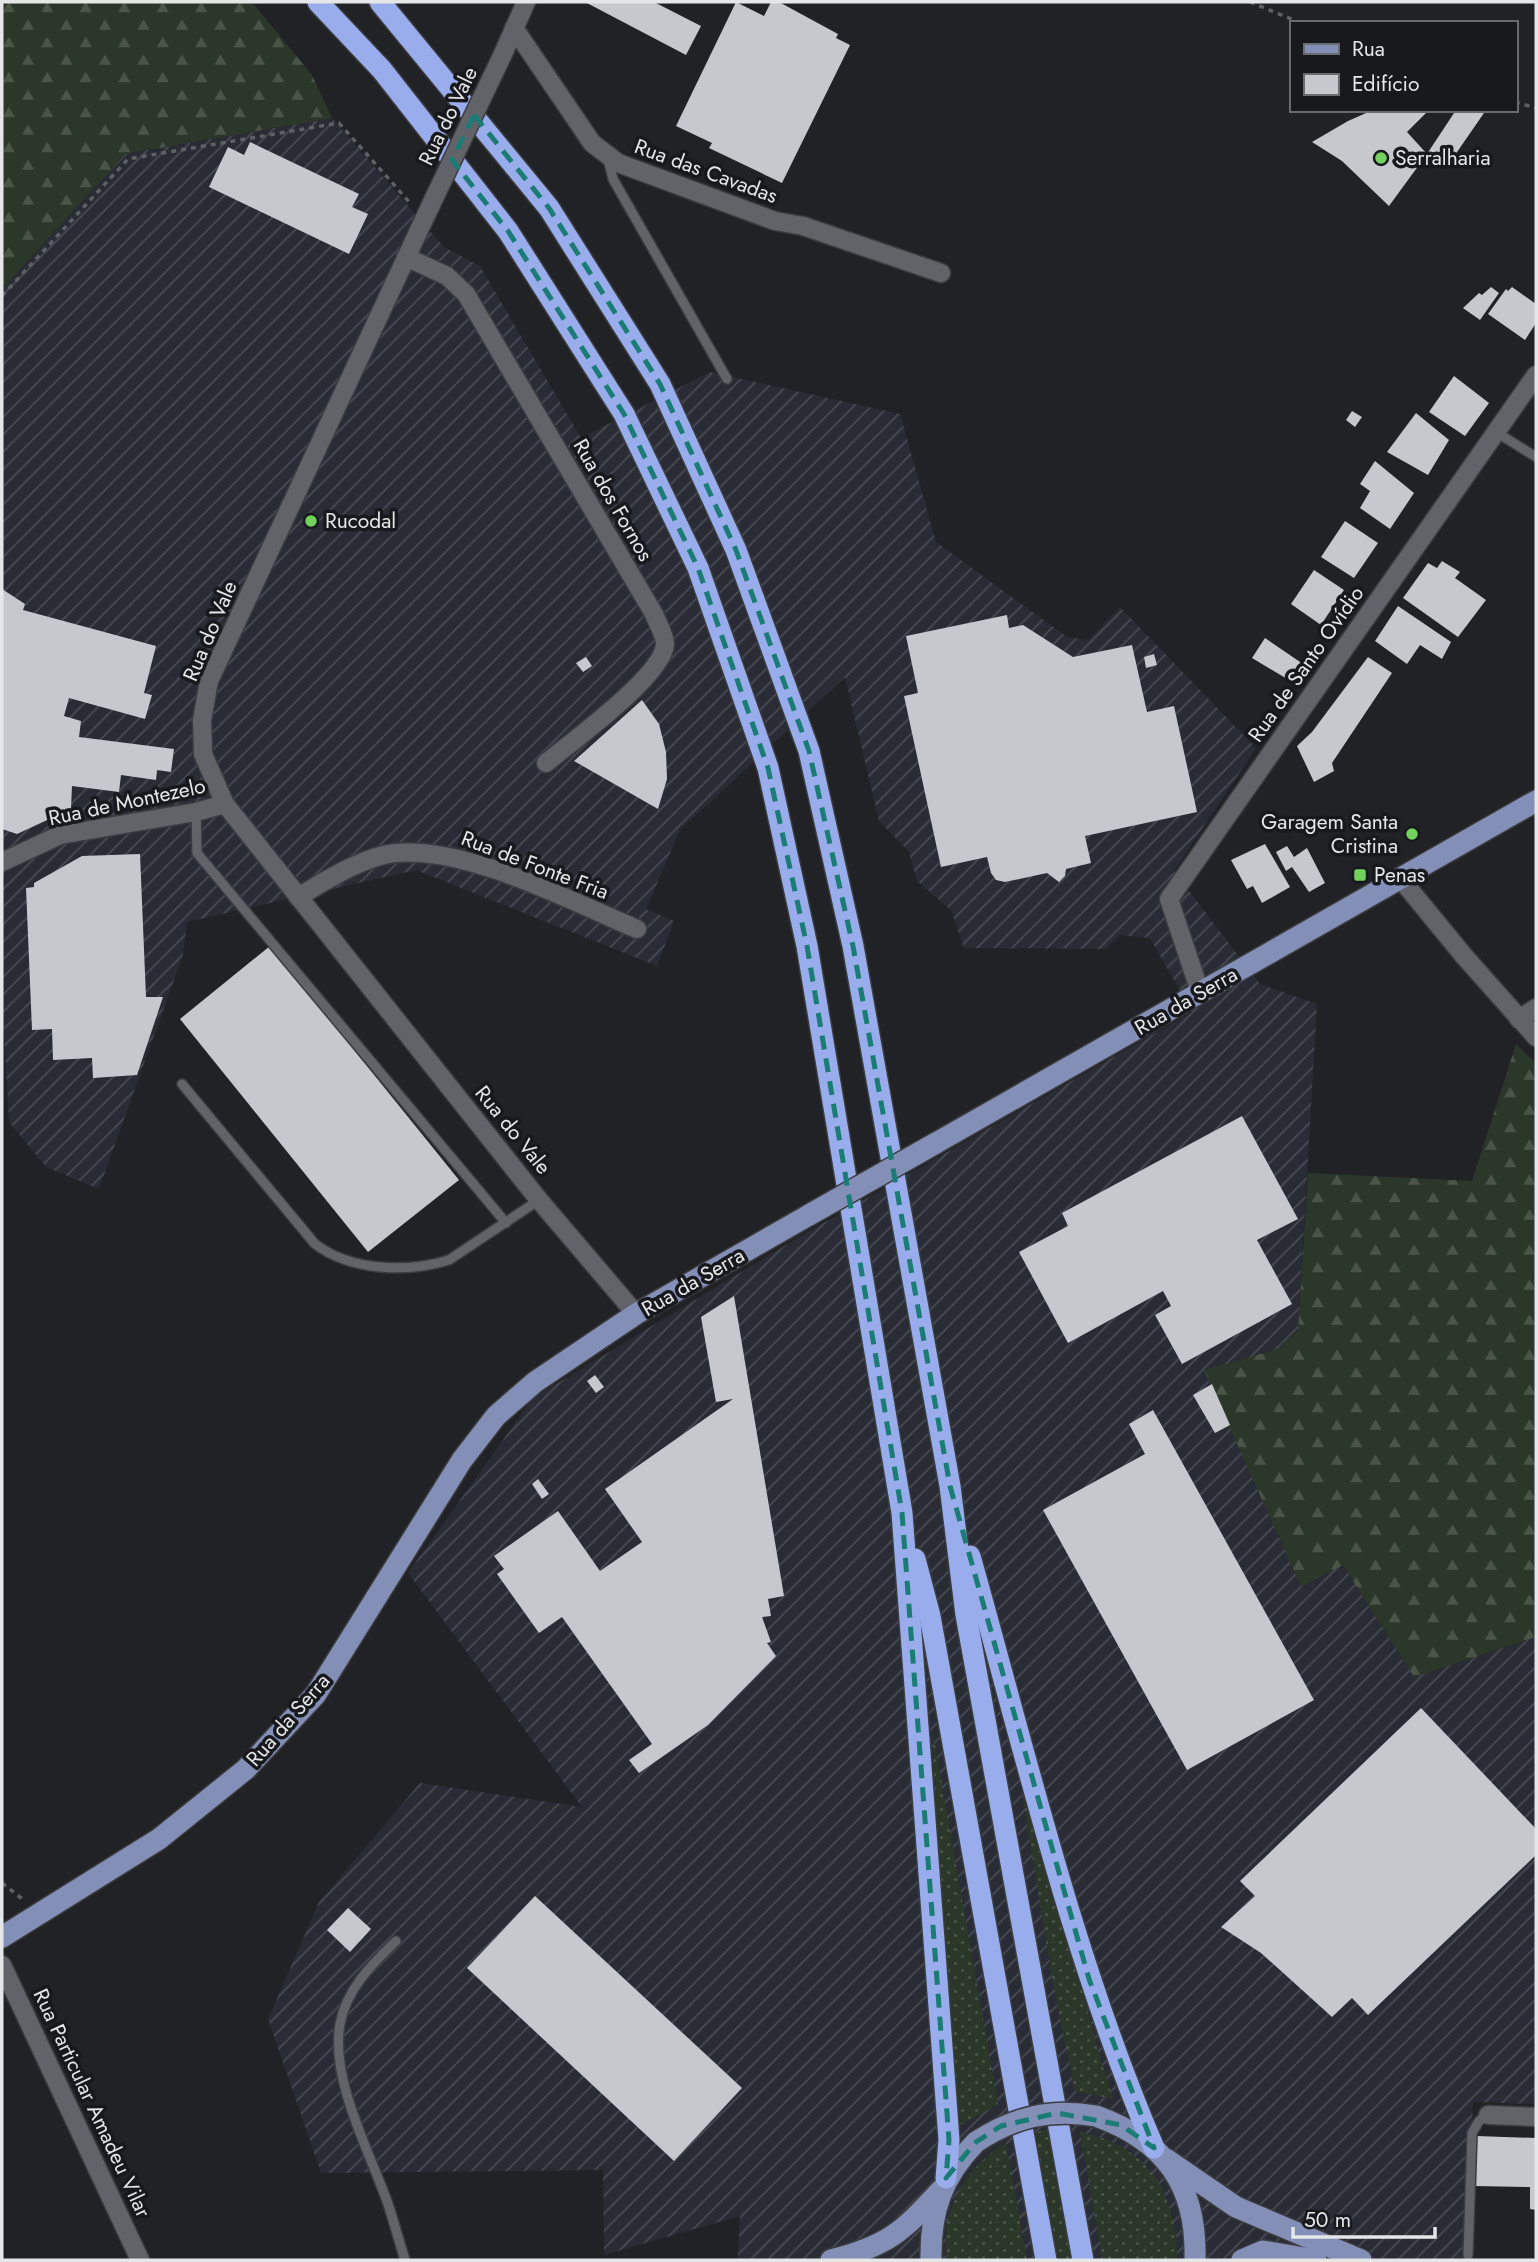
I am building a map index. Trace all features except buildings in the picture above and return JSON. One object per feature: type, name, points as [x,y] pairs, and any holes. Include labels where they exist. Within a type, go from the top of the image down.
[{"type":"highway","points":[[318,2],[382,70],[508,231],[624,414],[698,568],[768,768],[807,946],[902,1513],[948,2126],[944,2184]]},
{"type":"highway","points":[[380,2],[549,208],[660,384],[736,550],[809,751],[853,946],[950,1486],[967,1615],[1083,2260]]},
{"type":"highway","points":[[950,1486],[1090,1979],[1117,2062],[1160,2154]]},
{"type":"highway","points":[[902,1513],[930,1616],[1046,2260]]},
{"type":"main road","name":"Rua da Serra","points":[[2,1937],[159,1839],[246,1769],[316,1695],[462,1460],[496,1416],[535,1382],[636,1314],[1536,801]]},
{"type":"main road","points":[[831,2260],[881,2245],[916,2216],[976,2142],[1001,2126],[1039,2113],[1072,2112],[1096,2116],[1121,2125],[1236,2207],[1361,2260]]},
{"type":"main road","points":[[1160,2154],[1189,2203],[1196,2229],[1195,2260]]},
{"type":"main road","points":[[931,2260],[931,2232],[944,2184]]},
{"type":"main road","points":[[1242,2260],[1263,2251],[1317,2260]]},
{"type":"street","name":"Rua do Vale","points":[[526,2],[209,681],[202,720],[203,754],[225,804],[539,1200],[636,1314]]},
{"type":"street","name":"Rua das Cavadas","points":[[514,28],[592,143],[618,163],[775,221],[803,226],[941,273]]},
{"type":"street","name":"Rua dos Fornos","points":[[406,257],[447,276],[466,294],[653,614],[666,643],[660,661],[638,686],[546,763]]},
{"type":"street","name":"Rua de Santo Ovídio","points":[[1200,992],[1169,900],[1536,375]]},
{"type":"street","name":"Rua de Montezelo","points":[[2,862],[61,835],[196,812],[225,804]]},
{"type":"street","name":"Rua de Fonte Fria","points":[[298,897],[342,872],[393,853],[439,855],[470,860],[637,929]]},
{"type":"street","points":[[1400,878],[1536,1037]]},
{"type":"street","points":[[1519,1019],[1536,1008]]},
{"type":"street","name":"Rua Particular Amadeu Vilar","points":[[2,1965],[140,2260]]},
{"type":"street","points":[[1488,2115],[1536,2117]]},
{"type":"lane","points":[[607,154],[613,178],[727,379]]},
{"type":"lane","points":[[1496,432],[1536,457]]},
{"type":"lane","points":[[196,812],[197,853],[506,1223]]},
{"type":"lane","points":[[182,1084],[315,1244],[344,1261],[369,1266],[435,1264],[449,1260],[539,1200]]},
{"type":"lane","points":[[396,1941],[354,1988],[340,2024],[342,2068],[349,2094],[405,2260]]},
{"type":"lane","points":[[1468,2255],[1472,2133],[1479,2121],[1488,2115]]},
{"type":"path","points":[[1250,2],[1296,21]]},
{"type":"path","points":[[1517,103],[1536,108]]},
{"type":"path","points":[[2,296],[128,159],[169,151],[339,123],[425,216]]},
{"type":"path","points":[[2,1883],[40,1913]]},
{"type":"highlighted area","points":[[474,115],[549,208],[660,384],[736,550],[809,751],[853,946],[950,1486],[1089,1979],[1154,2148],[1121,2125],[1057,2113],[1001,2126],[976,2142],[946,2178],[949,2140],[902,1513],[807,946],[768,768],[698,568],[624,414],[508,231],[452,160]]},
{"type":"shaded area","points":[[332,118],[444,247],[480,266],[581,438],[710,372],[900,414],[936,542],[1067,637],[1088,640],[1120,607],[1256,748],[1174,871],[1260,984],[1317,1004],[1298,1329],[1278,1349],[1204,1371],[1343,1565],[1414,1677],[1536,1637],[1536,2104],[1473,2102],[1467,2260],[738,2260],[740,2216],[604,2255],[603,2170],[321,2173],[268,2019],[319,1902],[420,1783],[582,1807],[408,1573],[533,1398],[799,1237],[1192,1012],[1150,938],[1120,935],[1106,949],[964,948],[951,910],[917,881],[909,852],[879,821],[845,677],[680,830],[646,909],[674,921],[657,966],[416,870],[187,922],[183,955],[99,1189],[46,1167],[9,1122],[2,997],[2,289],[125,154]]},
{"type":"green space","points":[[2,2],[252,2],[312,75],[332,118],[125,154],[2,289]]},
{"type":"green space","points":[[1516,1044],[1536,1063],[1536,1637],[1414,1677],[1343,1565],[1301,1587],[1204,1370],[1278,1349],[1298,1330],[1308,1173],[1472,1181]]},
{"type":"green space","points":[[932,1728],[998,2104],[959,2126],[939,1877]]},
{"type":"green space","points":[[1022,1792],[1050,1867],[1113,2099],[1075,2091],[1053,1984]]},
{"type":"green space","points":[[1049,2129],[1073,2260],[1058,2260],[1035,2132]]},
{"type":"green space","points":[[1080,2132],[1104,2139],[1124,2149],[1141,2161],[1154,2176],[1165,2194],[1172,2214],[1177,2260],[1103,2260]]},
{"type":"green space","points":[[1006,2143],[1027,2260],[947,2260],[947,2225],[958,2193],[979,2164]]},
{"type":"place","name":"Serralharia","points":[[1381,158]]},
{"type":"place","name":"Rucodal","points":[[311,521]]},
{"type":"place","name":"Garagem Santa Cristina","points":[[1412,834]]},
{"type":"place","name":"Penas","points":[[1360,875]]}]
